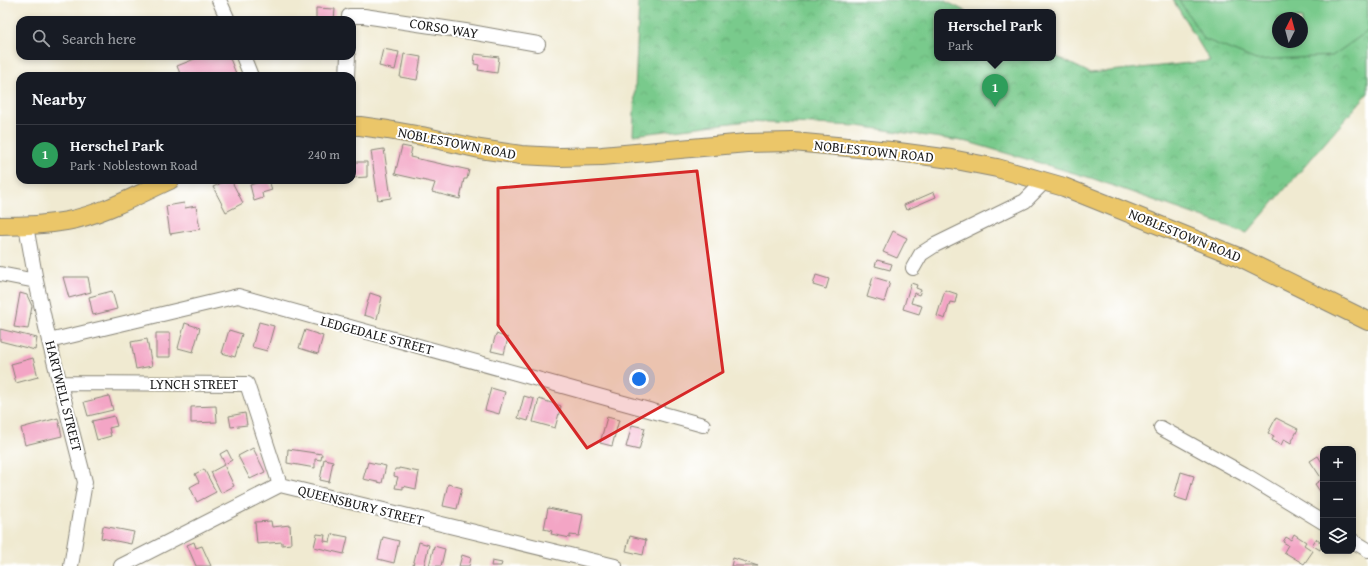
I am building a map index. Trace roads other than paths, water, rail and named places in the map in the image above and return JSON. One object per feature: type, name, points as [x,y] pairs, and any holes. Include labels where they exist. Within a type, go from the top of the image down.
[{"type":"main road","name":"NOBLESTOWN ROAD","points":[[356,126],[402,132],[480,149],[521,155],[559,157],[602,156],[747,143],[793,142],[891,151],[951,159],[997,168],[1064,187],[1236,256],[1368,322]]},
{"type":"main road","points":[[0,226],[26,226],[68,220],[100,211],[161,184]]},
{"type":"street","points":[[219,0],[226,16]]},
{"type":"street","name":"CORSO WAY","points":[[356,17],[364,16],[465,31],[538,44]]},
{"type":"street","points":[[245,60],[249,72]]},
{"type":"street","points":[[347,72],[348,60]]},
{"type":"street","points":[[914,268],[921,254],[934,245],[1025,201],[1045,182]]},
{"type":"street","name":"HARTWELL STREET","points":[[26,226],[49,341],[86,482],[71,566]]},
{"type":"street","points":[[0,274],[36,281]]},
{"type":"street","name":"LEDGEDALE STREET","points":[[49,341],[238,296],[704,425]]},
{"type":"street","name":"LYNCH STREET","points":[[59,382],[247,384],[280,486]]},
{"type":"street","points":[[1162,428],[1244,474],[1320,520]]},
{"type":"street","name":"QUEENSBURY STREET","points":[[121,566],[280,486],[615,566]]},
{"type":"street","points":[[1356,543],[1368,550]]},
{"type":"place","name":"Herschel Park","points":[[995,107]]}]
